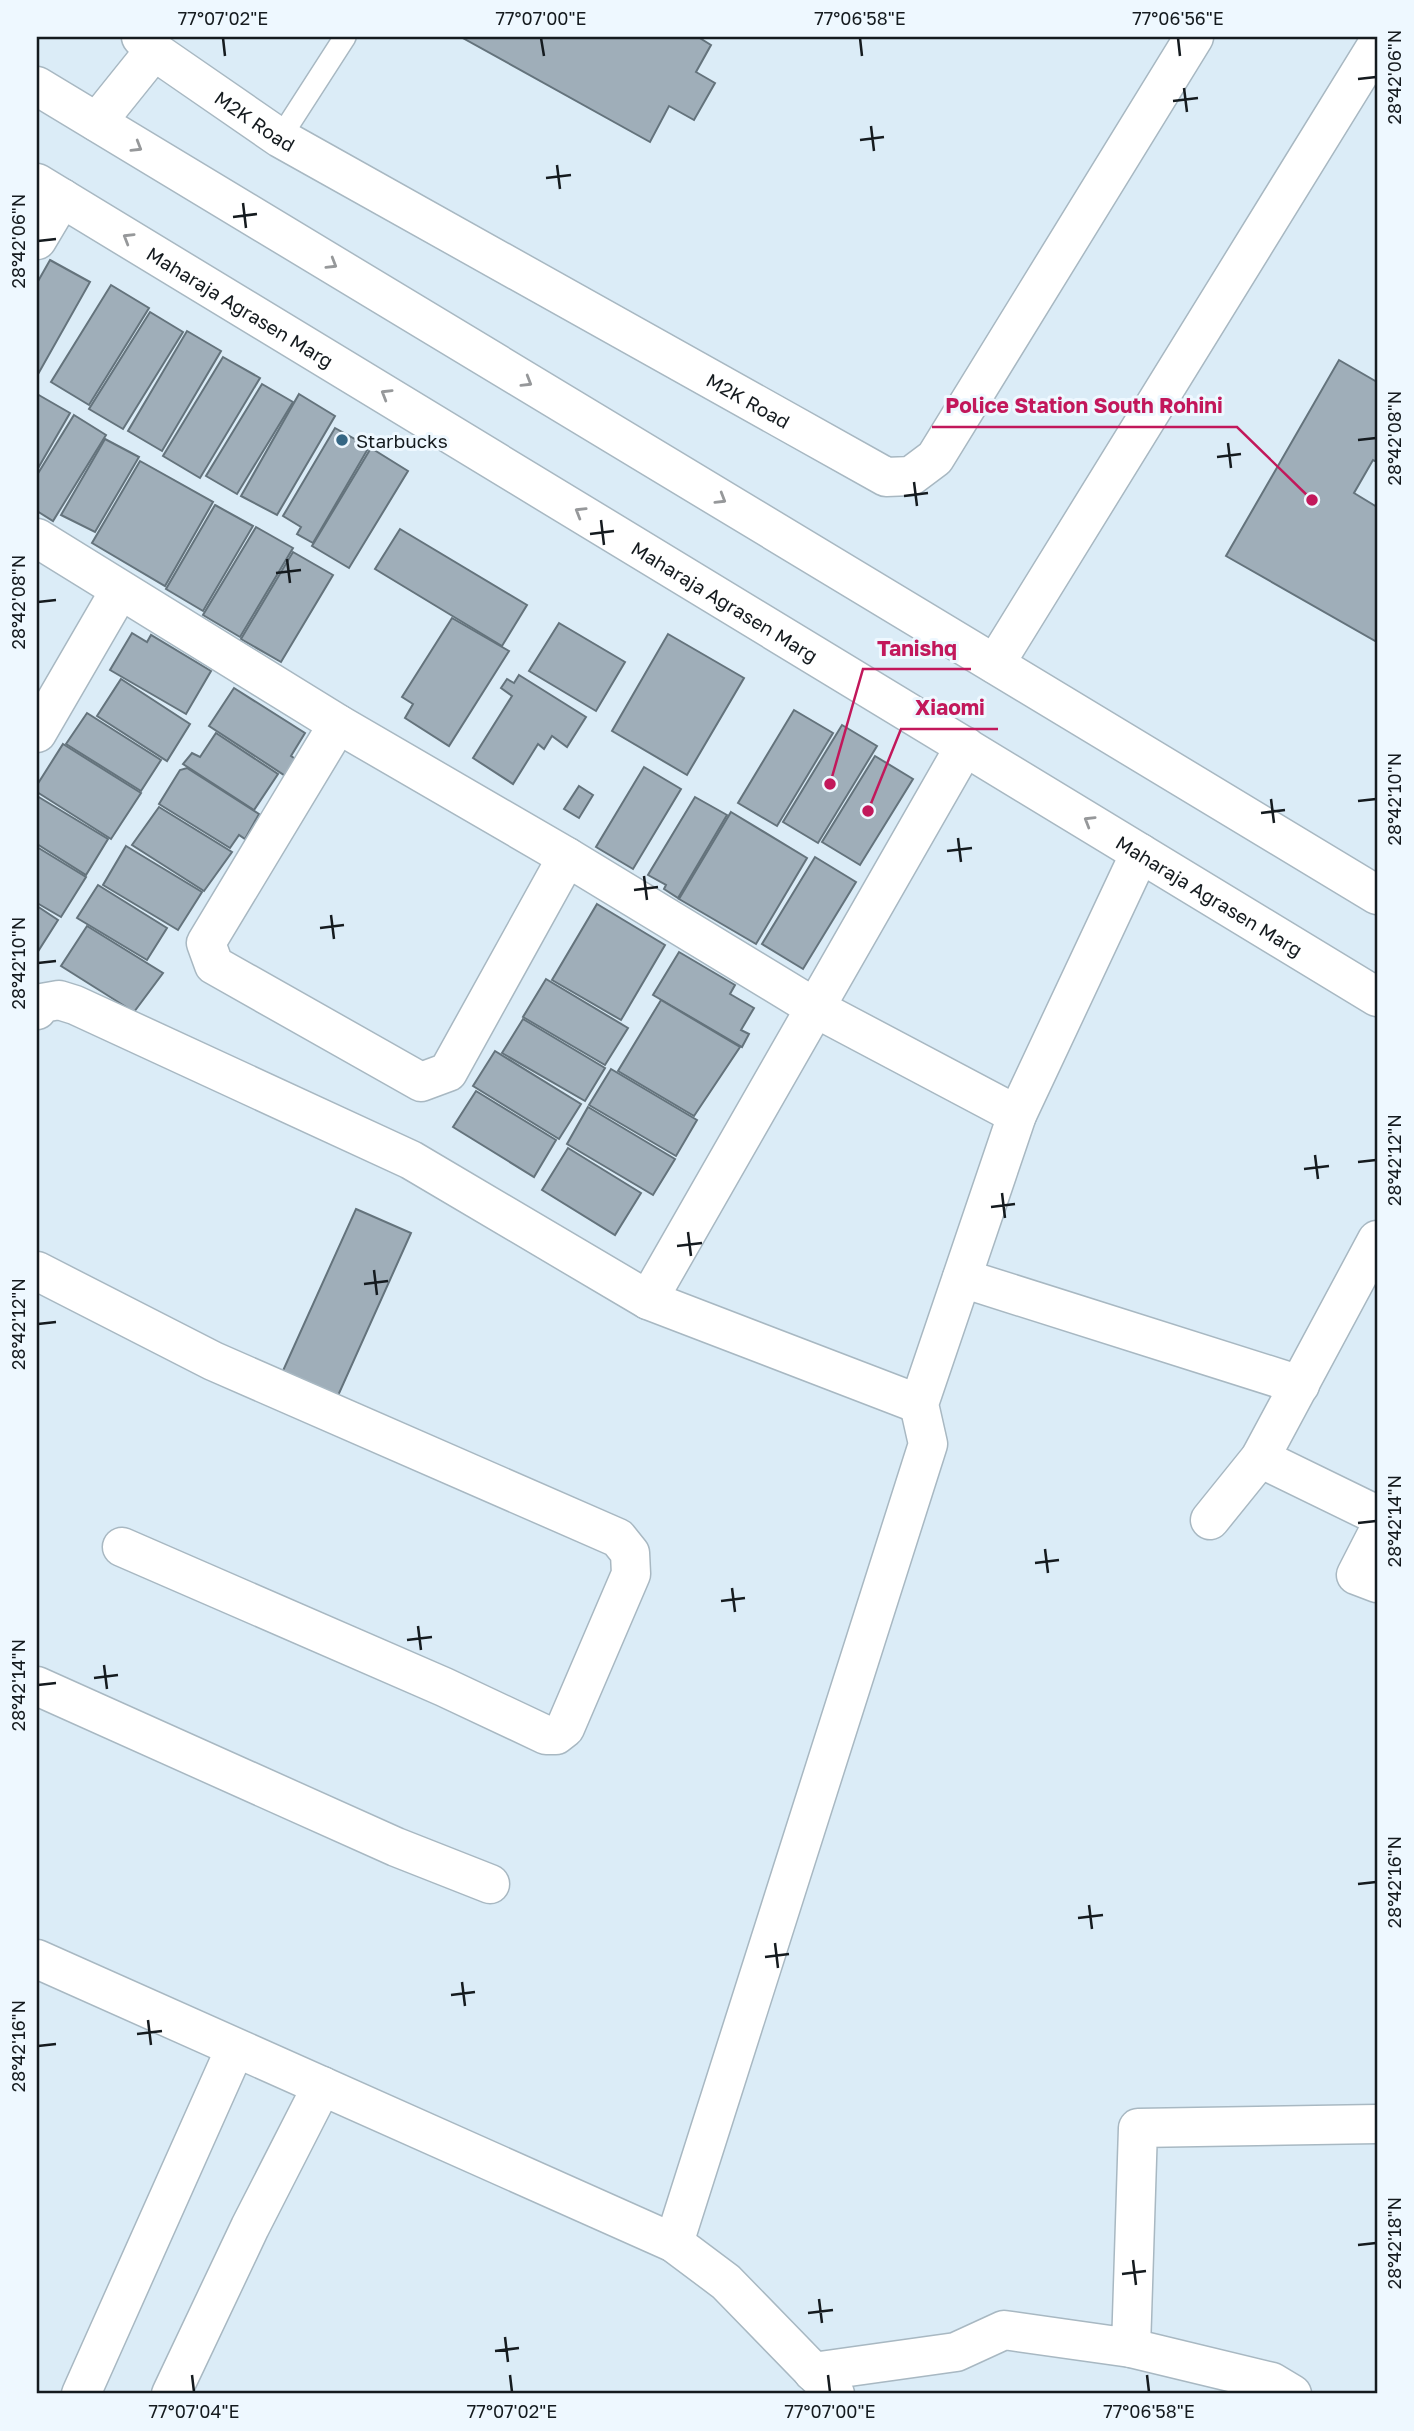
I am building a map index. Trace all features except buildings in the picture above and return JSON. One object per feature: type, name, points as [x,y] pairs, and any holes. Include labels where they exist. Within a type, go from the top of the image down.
[{"type":"street","name":"M2K Road","points":[[148,44],[280,138],[886,477],[911,476],[935,458],[1194,37]]},
{"type":"street","points":[[96,122],[148,44]]},
{"type":"street","points":[[995,664],[1377,45]]},
{"type":"street","points":[[37,86],[1377,895]]},
{"type":"street","points":[[37,240],[49,190]]},
{"type":"street","name":"Maharaja Agrasen Marg","points":[[49,190],[1377,996]]},
{"type":"street","points":[[37,538],[338,724],[567,857],[817,1009],[1017,1115]]},
{"type":"street","points":[[37,733],[120,590]]},
{"type":"street","points":[[338,724],[206,943],[214,965],[421,1082],[447,1072],[567,857]]},
{"type":"street","points":[[649,1300],[965,746]]},
{"type":"street","points":[[674,2243],[928,1444],[919,1404],[1017,1115],[1140,853]]},
{"type":"street","points":[[37,1010],[43,1003],[59,1000],[75,1005],[411,1160],[649,1300],[919,1404]]},
{"type":"street","points":[[1210,1520],[1260,1458],[1377,1240]]},
{"type":"street","points":[[37,1271],[212,1361],[618,1538],[630,1553],[631,1574],[565,1728],[556,1735],[545,1735],[444,1687],[122,1547]]},
{"type":"street","points":[[962,1278],[1300,1385]]},
{"type":"street","points":[[1260,1458],[1377,1516]]},
{"type":"street","points":[[1377,1534],[1356,1575],[1377,1583]]},
{"type":"street","points":[[37,1686],[396,1847],[491,1884]]},
{"type":"street","points":[[37,1959],[674,2243],[726,2282],[824,2383],[956,2352],[1004,2330],[1131,2348],[1272,2382],[1293,2394]]},
{"type":"street","points":[[81,2394],[235,2049]]},
{"type":"street","points":[[171,2394],[250,2227],[322,2086]]},
{"type":"street","points":[[1131,2348],[1138,2128],[1377,2124]]},
{"type":"lane","points":[[280,138],[345,37]]},
{"type":"place","name":"Starbucks","points":[[342,440]]},
{"type":"place","name":"Police Station South Rohini","points":[[1312,500]]},
{"type":"place","name":"Tanishq","points":[[830,784]]},
{"type":"place","name":"Xiaomi","points":[[868,811]]}]
